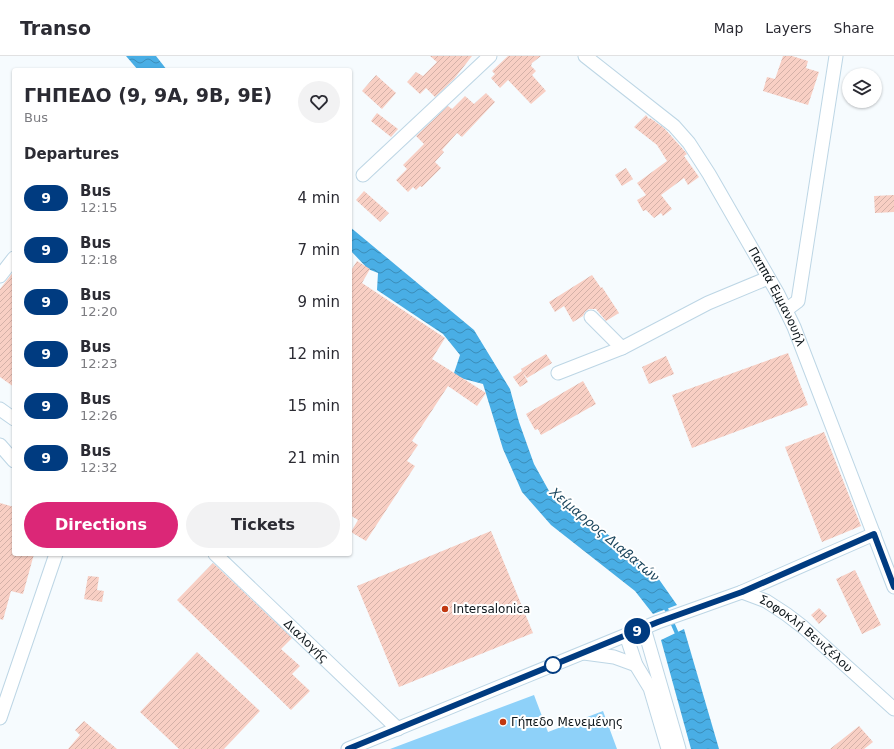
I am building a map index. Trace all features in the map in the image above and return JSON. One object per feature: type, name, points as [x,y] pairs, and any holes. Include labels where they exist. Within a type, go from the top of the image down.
[{"type":"street","points":[[364,175],[490,56]]},
{"type":"street","name":"Παππά Εμμανουήλ","points":[[585,56],[674,126],[684,136],[709,174],[786,310],[801,344],[894,587]]},
{"type":"street","points":[[786,310],[798,301],[836,56]]},
{"type":"street","points":[[0,276],[12,261]]},
{"type":"street","points":[[558,373],[622,348],[708,303],[768,278]]},
{"type":"street","points":[[591,318],[622,348]]},
{"type":"street","points":[[0,409],[12,418]]},
{"type":"street","points":[[0,445],[12,459]]},
{"type":"street","points":[[742,592],[874,534]]},
{"type":"street","points":[[0,718],[55,556]]},
{"type":"street","name":"Διαλογής","points":[[217,556],[398,728]]},
{"type":"street","name":"Σοφοκλή Βενιζέλου","points":[[348,749],[658,622],[742,592],[766,601],[803,627],[894,709]]},
{"type":"street","points":[[644,628],[680,749]]},
{"type":"street","points":[[626,635],[636,665],[650,688],[668,749]]},
{"type":"street","points":[[583,653],[614,657],[636,665]]},
{"type":"shaded area","name":"Γήπεδο Μενεμένης","points":[[534,695],[548,732],[603,711],[617,749],[390,749]]},
{"type":"water","points":[[126,56],[156,56],[165,68],[136,68]]},
{"type":"water","points":[[352,229],[474,330],[510,389],[519,422],[534,464],[549,491],[651,568],[677,605],[653,614],[635,591],[551,525],[522,492],[503,449],[483,384],[453,376],[460,355],[443,334],[377,290],[378,273],[368,269],[352,252]]},
{"type":"water","points":[[684,629],[719,749],[691,749],[661,640]]},
{"type":"building","points":[[430,56],[472,56],[454,79],[435,97],[426,88],[420,94],[407,82],[416,72],[423,76],[437,62]]},
{"type":"building","points":[[508,56],[541,56],[532,63],[531,66],[536,71],[532,75],[546,91],[531,104],[508,80],[500,88],[491,78],[495,74],[492,71]]},
{"type":"building","points":[[783,56],[792,56],[808,61],[806,68],[819,72],[808,105],[763,91],[767,77],[775,79]]},
{"type":"building","points":[[376,75],[396,93],[382,109],[362,91]]},
{"type":"building","points":[[486,93],[495,102],[462,137],[457,133],[442,150],[444,152],[435,162],[441,168],[422,187],[420,186],[416,190],[413,187],[408,192],[396,180],[407,169],[403,165],[424,144],[416,136],[448,106],[452,109],[465,96],[474,104]]},
{"type":"building","points":[[377,113],[398,129],[391,137],[371,121]]},
{"type":"building","points":[[646,115],[649,119],[650,118],[664,128],[687,154],[684,156],[699,177],[688,185],[684,178],[661,195],[672,209],[663,216],[661,213],[654,218],[646,210],[643,211],[637,200],[646,195],[637,183],[667,161],[657,145],[634,127]]},
{"type":"building","points":[[626,168],[633,179],[622,186],[615,175]]},
{"type":"building","points":[[364,191],[389,213],[380,222],[356,200]]},
{"type":"building","points":[[894,195],[894,212],[875,213],[874,196]]},
{"type":"building","points":[[357,261],[370,269],[362,283],[445,338],[432,359],[486,393],[477,406],[448,386],[412,441],[418,445],[407,461],[415,466],[366,541],[352,533],[358,520],[352,516],[352,269]]},
{"type":"building","points":[[12,274],[12,386],[0,377],[0,289]]},
{"type":"building","points":[[592,275],[601,288],[602,287],[619,313],[606,321],[596,309],[589,309],[583,316],[573,322],[564,306],[555,312],[549,302]]},
{"type":"building","points":[[788,353],[808,405],[692,448],[672,395]]},
{"type":"building","points":[[546,354],[552,363],[527,378],[523,373],[528,382],[520,387],[513,377],[522,371],[521,369]]},
{"type":"building","points":[[666,356],[674,374],[649,384],[642,367]]},
{"type":"building","points":[[583,381],[596,404],[541,435],[538,429],[535,430],[526,414]]},
{"type":"building","points":[[824,432],[861,526],[822,542],[785,447]]},
{"type":"building","points":[[0,503],[12,506],[12,556],[33,556],[23,594],[11,591],[3,620],[0,619]]},
{"type":"building","name":"Intersalonica","points":[[491,531],[533,633],[399,687],[357,586]]},
{"type":"building","points":[[213,563],[292,638],[281,649],[300,666],[292,674],[310,691],[291,710],[177,600]]},
{"type":"building","points":[[855,570],[881,625],[862,634],[836,579]]},
{"type":"building","points":[[88,576],[99,577],[97,590],[104,591],[102,602],[84,599]]},
{"type":"building","points":[[819,608],[827,616],[819,624],[811,615]]},
{"type":"building","points":[[197,652],[260,711],[224,749],[179,749],[140,712]]},
{"type":"building","points":[[84,721],[117,749],[68,749],[80,735],[75,730]]},
{"type":"building","points":[[859,726],[873,742],[864,749],[830,749]]},
{"type":"waterway","name":"Χείμαρρος Διαβατών","points":[[664,604],[678,636]]},
{"type":"bus line","name":"9","points":[[348,749],[658,622],[742,592],[874,534],[894,587]]},
{"type":"place","name":"Intersalonica","points":[[445,609]]},
{"type":"place","name":"Γήπεδο Μενεμένης","points":[[503,722]]}]
